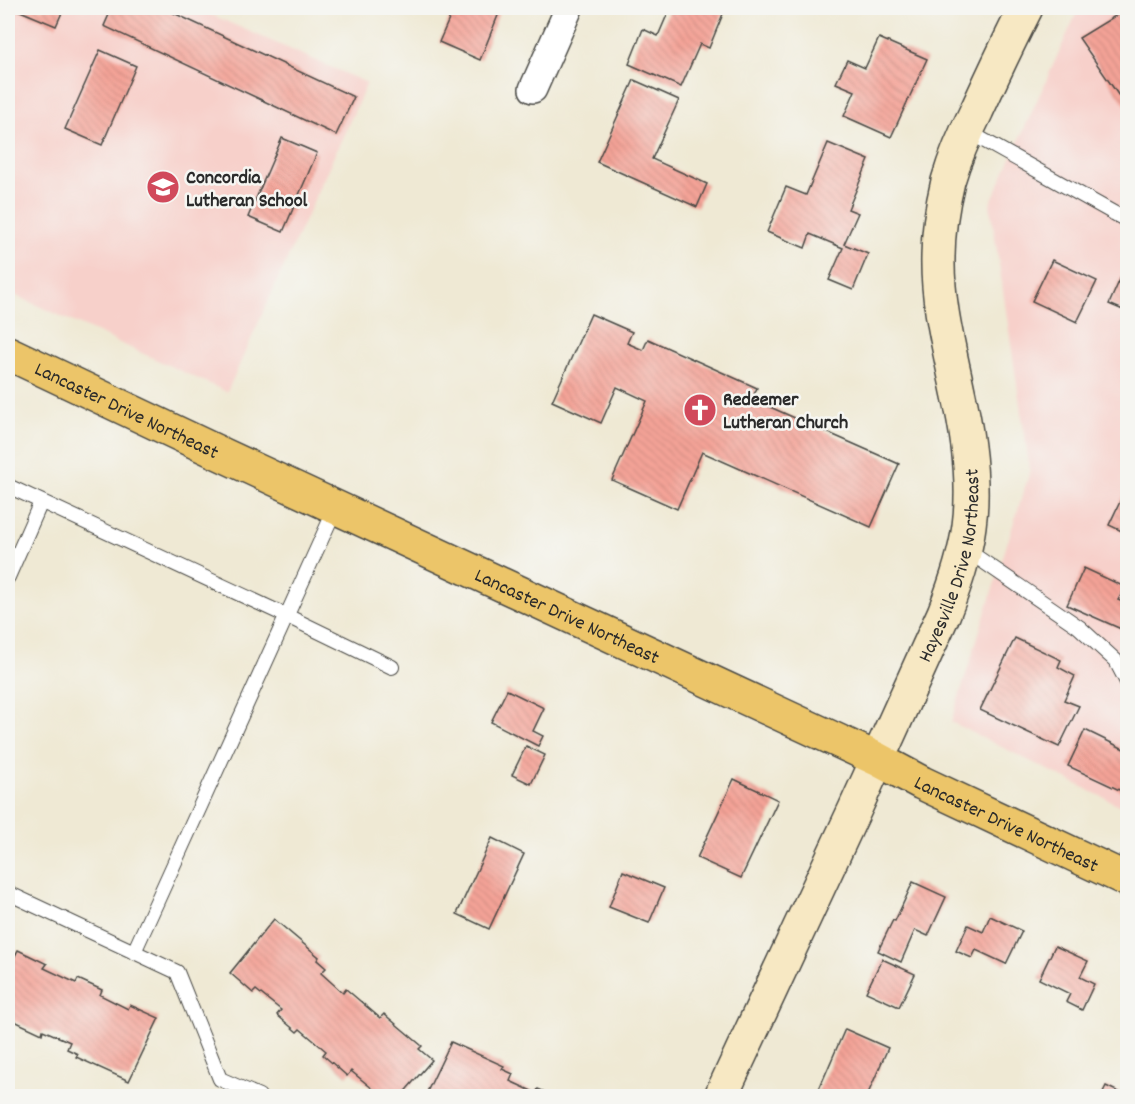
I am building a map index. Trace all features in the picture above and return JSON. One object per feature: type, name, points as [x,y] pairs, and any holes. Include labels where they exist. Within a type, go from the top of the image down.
[{"type":"main road","name":"Lancaster Drive Northeast","points":[[8,353],[877,759],[922,783],[1128,880]]},
{"type":"street","points":[[532,89],[569,8]]},
{"type":"street","name":"Hayesville Drive Northeast","points":[[721,1096],[944,613],[965,549],[970,526],[971,485],[967,439],[945,337],[939,291],[938,257],[941,217],[949,180],[967,131],[1026,8]]},
{"type":"lane","points":[[967,131],[1128,221]]},
{"type":"lane","points":[[8,486],[392,667]]},
{"type":"lane","points":[[8,577],[41,502]]},
{"type":"lane","points":[[134,952],[336,507]]},
{"type":"lane","points":[[965,549],[1078,627],[1116,661],[1128,684]]},
{"type":"lane","points":[[8,893],[177,972],[220,1079],[259,1096]]},
{"type":"shaded area","name":"Concordia Lutheran School","points":[[8,8],[196,8],[367,83],[227,392],[8,292]]},
{"type":"shaded area","points":[[1079,8],[1127,8],[1127,809],[951,722],[1030,471],[990,204]]},
{"type":"building","points":[[13,8],[64,8],[56,26]]},
{"type":"building","points":[[112,8],[163,8],[354,97],[336,135],[104,26]]},
{"type":"building","points":[[454,8],[501,8],[480,60],[439,42]]},
{"type":"building","points":[[670,8],[725,9],[709,48],[700,44],[681,87],[629,64],[643,29],[658,36]]},
{"type":"building","points":[[1128,8],[1128,109],[1079,38]]},
{"type":"building","points":[[879,38],[927,59],[891,137],[844,116],[855,91],[836,83],[847,60],[865,68]]},
{"type":"building","points":[[100,50],[136,66],[102,145],[65,129]]},
{"type":"building","points":[[634,80],[679,100],[652,159],[707,184],[697,207],[597,162]]},
{"type":"building","points":[[282,138],[317,153],[283,232],[248,217]]},
{"type":"building","points":[[828,143],[869,160],[848,209],[858,213],[844,244],[868,254],[853,290],[829,280],[843,248],[810,234],[805,248],[767,232],[786,187],[806,195]]},
{"type":"building","points":[[1052,260],[1097,281],[1077,322],[1032,301]]},
{"type":"building","points":[[1121,277],[1128,280],[1128,312],[1109,304]]},
{"type":"building","points":[[591,314],[632,332],[627,343],[643,350],[648,339],[757,388],[752,399],[899,464],[871,527],[702,452],[677,509],[612,480],[647,401],[617,387],[601,423],[552,401]]},
{"type":"building","points":[[1128,485],[1128,534],[1109,525]]},
{"type":"building","points":[[1084,568],[1125,587],[1118,600],[1128,604],[1128,632],[1067,605]]},
{"type":"building","points":[[1015,638],[1061,660],[1058,667],[1075,676],[1064,700],[1079,706],[1059,747],[980,710]]},
{"type":"building","points":[[507,690],[544,708],[533,731],[543,736],[538,746],[491,722]]},
{"type":"building","points":[[1085,730],[1128,751],[1128,794],[1068,766]]},
{"type":"building","points":[[526,746],[545,755],[531,784],[512,775]]},
{"type":"building","points":[[734,779],[778,800],[741,878],[697,858]]},
{"type":"building","points":[[492,838],[524,854],[489,929],[457,914]]},
{"type":"building","points":[[623,871],[664,888],[649,923],[609,907]]},
{"type":"building","points":[[913,882],[946,897],[928,936],[915,930],[901,962],[878,951]]},
{"type":"building","points":[[990,916],[1022,931],[1006,964],[976,950],[972,958],[956,951],[968,925],[983,932]]},
{"type":"building","points":[[274,919],[319,957],[317,960],[326,968],[321,973],[343,993],[346,989],[380,1018],[384,1014],[422,1046],[419,1049],[432,1060],[401,1096],[377,1096],[379,1094],[351,1071],[347,1076],[323,1055],[326,1051],[300,1029],[297,1032],[277,1015],[281,1010],[256,990],[253,993],[230,973]]},
{"type":"building","points":[[1055,946],[1088,961],[1080,977],[1094,984],[1082,1010],[1066,1002],[1070,994],[1039,979]]},
{"type":"building","points":[[18,950],[47,964],[44,968],[76,983],[78,979],[102,990],[100,995],[128,1009],[130,1005],[159,1018],[129,1081],[76,1057],[78,1054],[67,1049],[70,1042],[43,1030],[42,1034],[8,1018],[8,953],[15,956]]},
{"type":"building","points":[[882,959],[915,974],[899,1007],[866,992]]},
{"type":"building","points":[[845,1029],[888,1048],[867,1096],[816,1096]]},
{"type":"building","points":[[451,1042],[504,1066],[502,1069],[513,1074],[510,1081],[536,1093],[538,1089],[554,1096],[425,1096]]},
{"type":"building","points":[[1106,1086],[1127,1096],[1101,1096]]},
{"type":"place","name":"Concordia Lutheran School","points":[[163,187]]},
{"type":"place","name":"Redeemer Lutheran Church","points":[[700,410]]}]
